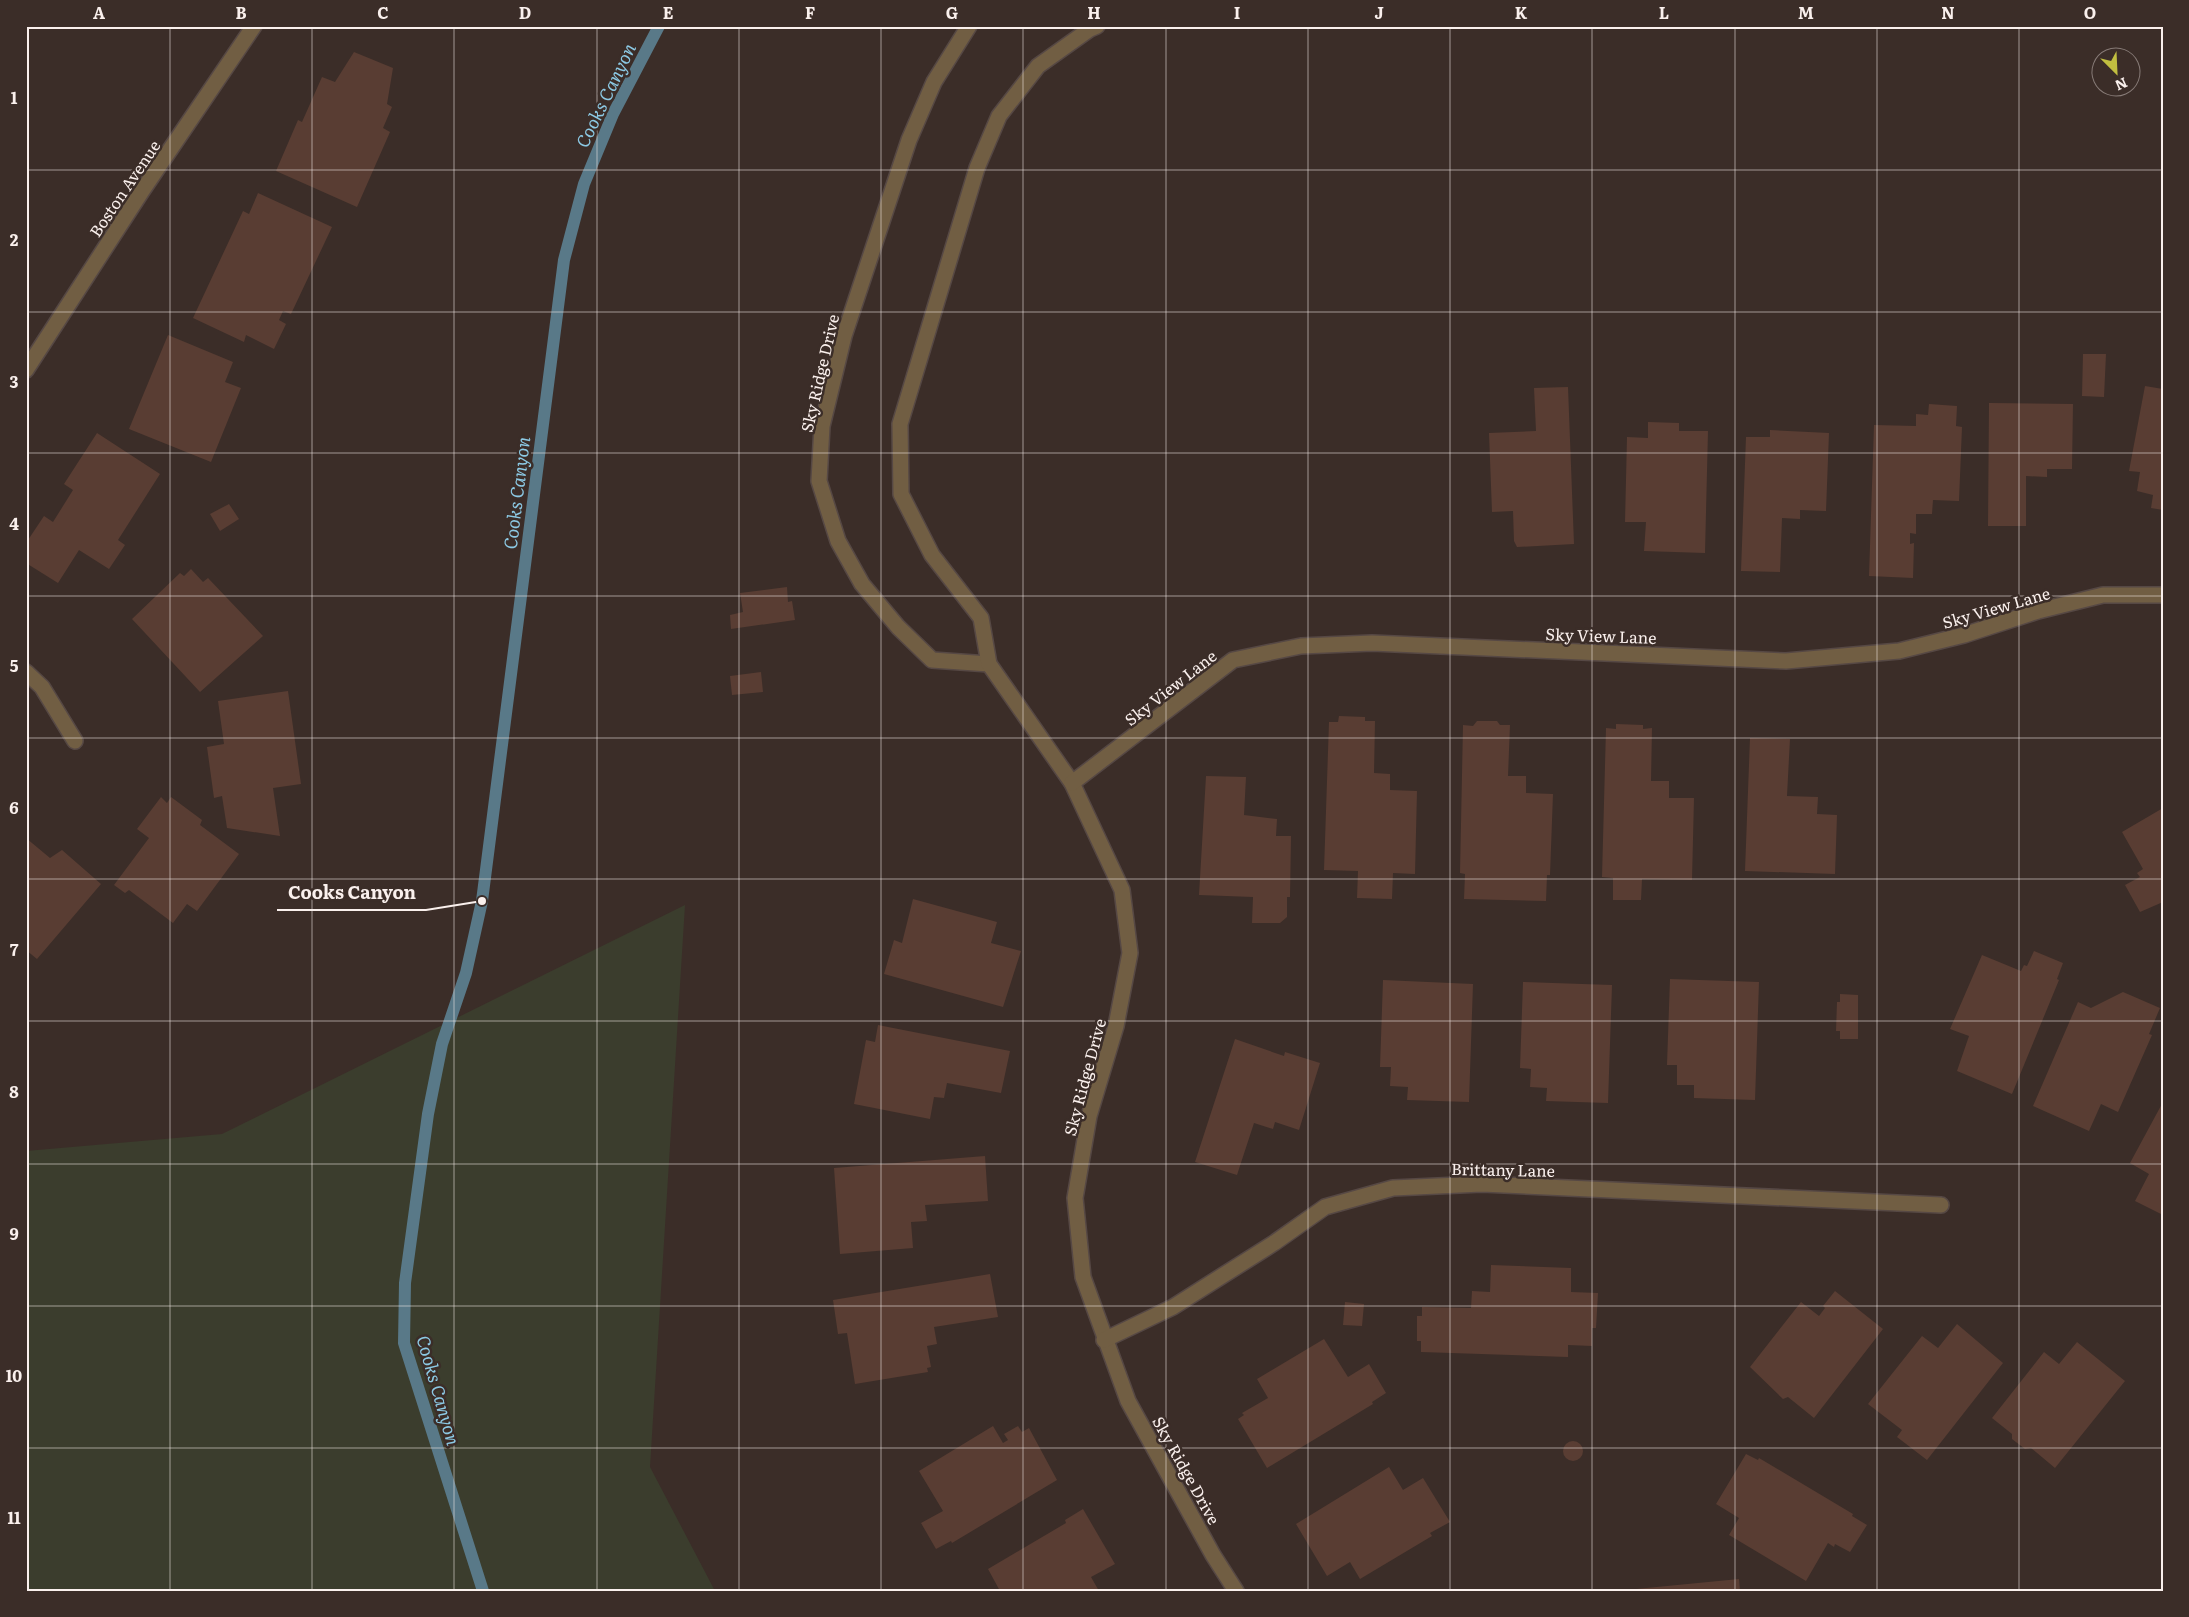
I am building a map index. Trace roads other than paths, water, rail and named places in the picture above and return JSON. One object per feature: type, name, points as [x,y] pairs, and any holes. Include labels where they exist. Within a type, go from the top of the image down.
[{"type":"street","name":"Boston Avenue","points":[[26,370],[142,190],[254,26]]},
{"type":"street","name":"Sky Ridge Drive","points":[[969,26],[934,82],[923,106],[909,140],[864,273],[844,336],[822,426],[820,481],[838,541],[862,584],[898,627],[932,660],[989,664]]},
{"type":"street","name":"Sky Ridge Drive","points":[[1097,26],[1038,66],[999,116],[977,168],[950,252],[900,424],[901,494],[932,555],[981,618],[989,664],[1072,783],[1122,890],[1130,953],[1116,1026],[1089,1116],[1075,1198],[1083,1277],[1104,1340],[1128,1401],[1213,1555],[1236,1591]]},
{"type":"street","name":"Sky View Lane","points":[[1072,783],[1233,660],[1301,646],[1372,643],[1786,661],[1899,651],[1964,635],[2038,611],[2103,595],[2163,595]]},
{"type":"street","points":[[26,672],[42,687],[75,741]]},
{"type":"street","name":"Brittany Lane","points":[[1104,1340],[1172,1307],[1325,1207],[1393,1188],[1482,1184],[1941,1205]]},
{"type":"waterway","name":"Cooks Canyon","points":[[483,1591],[404,1343],[405,1283],[428,1114],[442,1044],[466,973],[482,901],[564,260],[584,184],[613,114],[659,26]]},
{"type":"place","name":"Cooks Canyon","points":[[482,901]]}]
